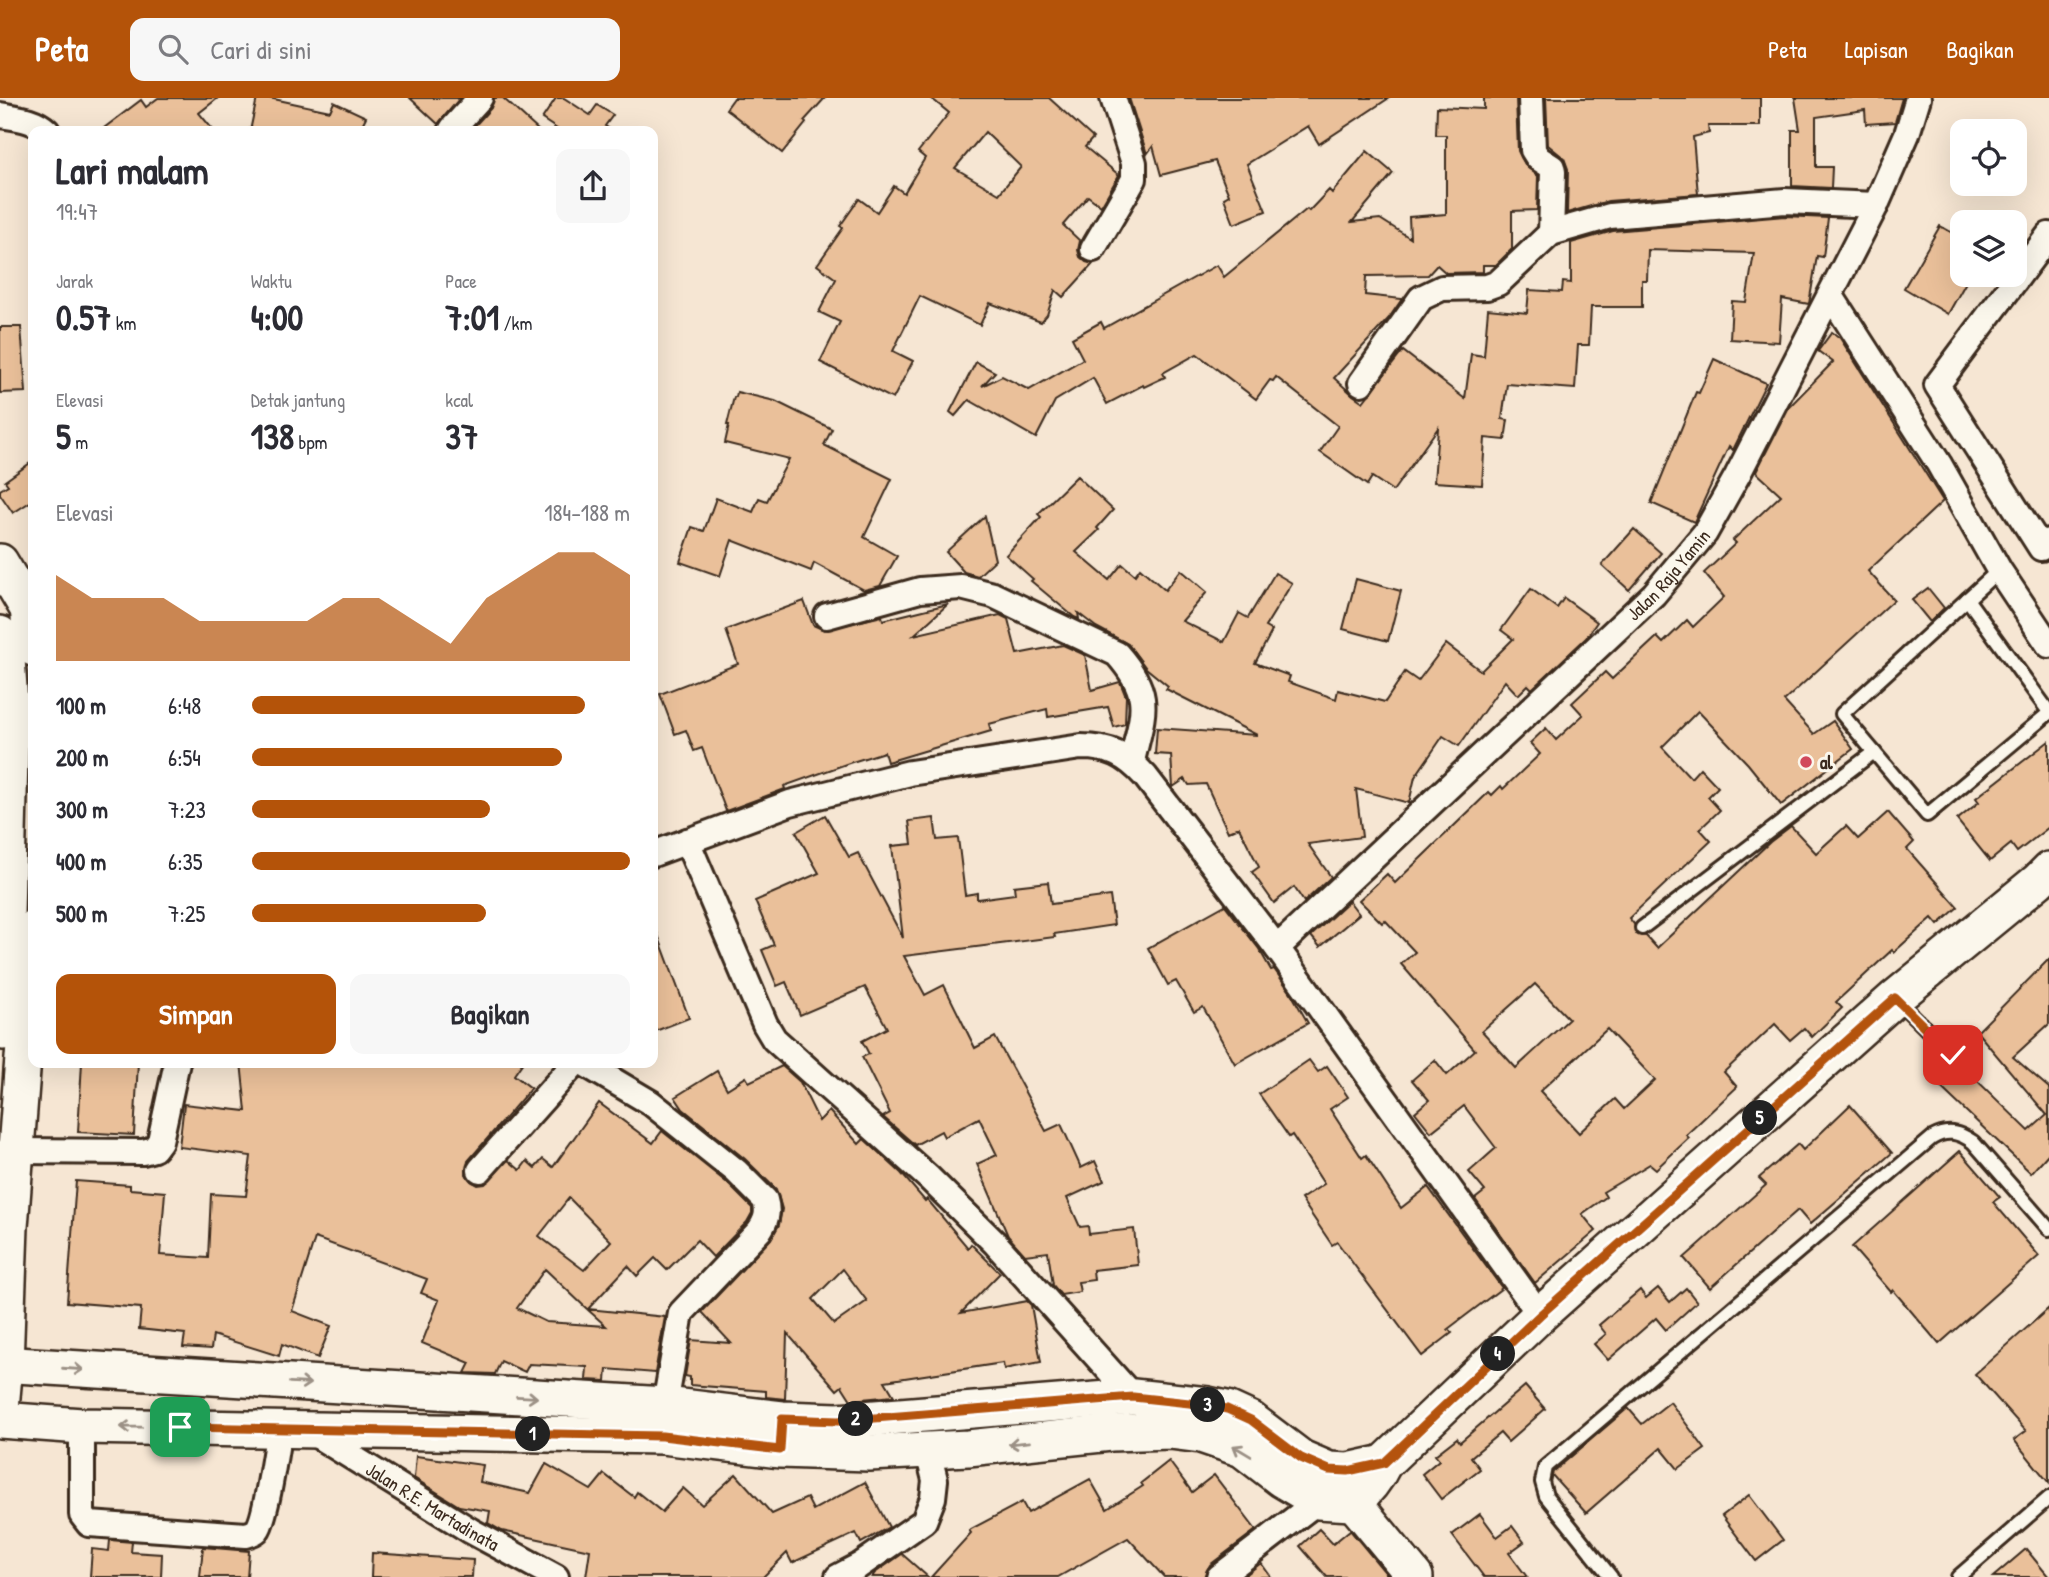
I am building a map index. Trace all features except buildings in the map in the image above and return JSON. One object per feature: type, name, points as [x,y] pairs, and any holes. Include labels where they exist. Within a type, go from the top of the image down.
[{"type":"street","points":[[454,126],[480,98]]},
{"type":"street","points":[[1093,249],[1134,179],[1134,163],[1113,98]]},
{"type":"street","points":[[1531,98],[1533,150],[1538,158],[1549,164],[1553,172],[1551,233]]},
{"type":"street","name":"Jalan Raja Yamin","points":[[1277,948],[1654,594],[1704,533],[1737,476],[1877,205],[1907,134],[1918,98]]},
{"type":"street","points":[[0,115],[42,126]]},
{"type":"street","points":[[1361,383],[1422,298],[1442,288],[1487,287],[1498,283],[1551,233],[1610,216],[1785,201],[1877,205]]},
{"type":"street","points":[[2049,235],[1937,385],[2041,548],[2049,541]]},
{"type":"street","points":[[1831,296],[1940,464],[1999,570],[2049,645]]},
{"type":"street","points":[[0,562],[28,604]]},
{"type":"street","points":[[827,616],[920,590],[961,587],[993,595],[1117,654],[1129,667],[1144,698],[1132,761]]},
{"type":"street","points":[[0,634],[7,659],[11,717],[17,976],[16,1151],[0,1419],[82,1426],[662,1436],[781,1434],[838,1421],[1133,1397],[1208,1405],[1227,1409],[1251,1420],[1301,1458],[1415,1577]]},
{"type":"street","points":[[658,852],[790,803],[910,773],[1082,747],[1114,751],[1132,761],[1277,948],[1540,1315]]},
{"type":"street","points":[[687,841],[765,1024],[774,1039],[929,1178],[986,1234],[1133,1397]]},
{"type":"street","points":[[1219,1577],[1333,1491],[1348,1471],[1384,1463],[1540,1315],[1895,998],[2049,870]]},
{"type":"street","points":[[0,1081],[17,976],[28,943]]},
{"type":"street","points":[[16,1151],[143,1152],[154,1149],[160,1141],[176,1068]]},
{"type":"street","points":[[480,1170],[571,1068]]},
{"type":"street","points":[[592,1068],[651,1103],[736,1171],[765,1200],[767,1206],[765,1223],[759,1231],[681,1313],[665,1405]]},
{"type":"street","points":[[2,1364],[665,1405],[869,1453],[968,1448],[1111,1433],[1170,1431],[1200,1435],[1242,1449],[1282,1479],[1333,1491]]},
{"type":"street","points":[[82,1426],[82,1515],[89,1524],[246,1535],[259,1526],[269,1485],[294,1430]]},
{"type":"street","name":"Jalan R.E. Martadinata","points":[[294,1430],[556,1577]]},
{"type":"street","points":[[838,1577],[859,1566],[924,1521],[933,1498],[935,1480],[931,1464],[922,1451]]},
{"type":"lane","points":[[1967,599],[2049,713],[1927,815],[1842,714],[1967,599],[1999,570]]},
{"type":"lane","points":[[1642,928],[1874,752]]},
{"type":"lane","points":[[1895,998],[1953,1055]]},
{"type":"lane","points":[[1611,1577],[1546,1496],[1542,1482],[1545,1467],[1932,1138],[1941,1132],[1953,1132],[1973,1142],[2049,1229]]},
{"type":"lane","points":[[1958,1577],[2046,1506]]},
{"type":"place","name":"al","points":[[1806,762]]},
{"type":"route","points":[[180,1427],[662,1436],[780,1450],[782,1419],[838,1421],[1133,1397],[1227,1409],[1251,1420],[1301,1458],[1329,1470],[1348,1471],[1384,1463],[1540,1315],[1895,998],[1953,1055]]}]
